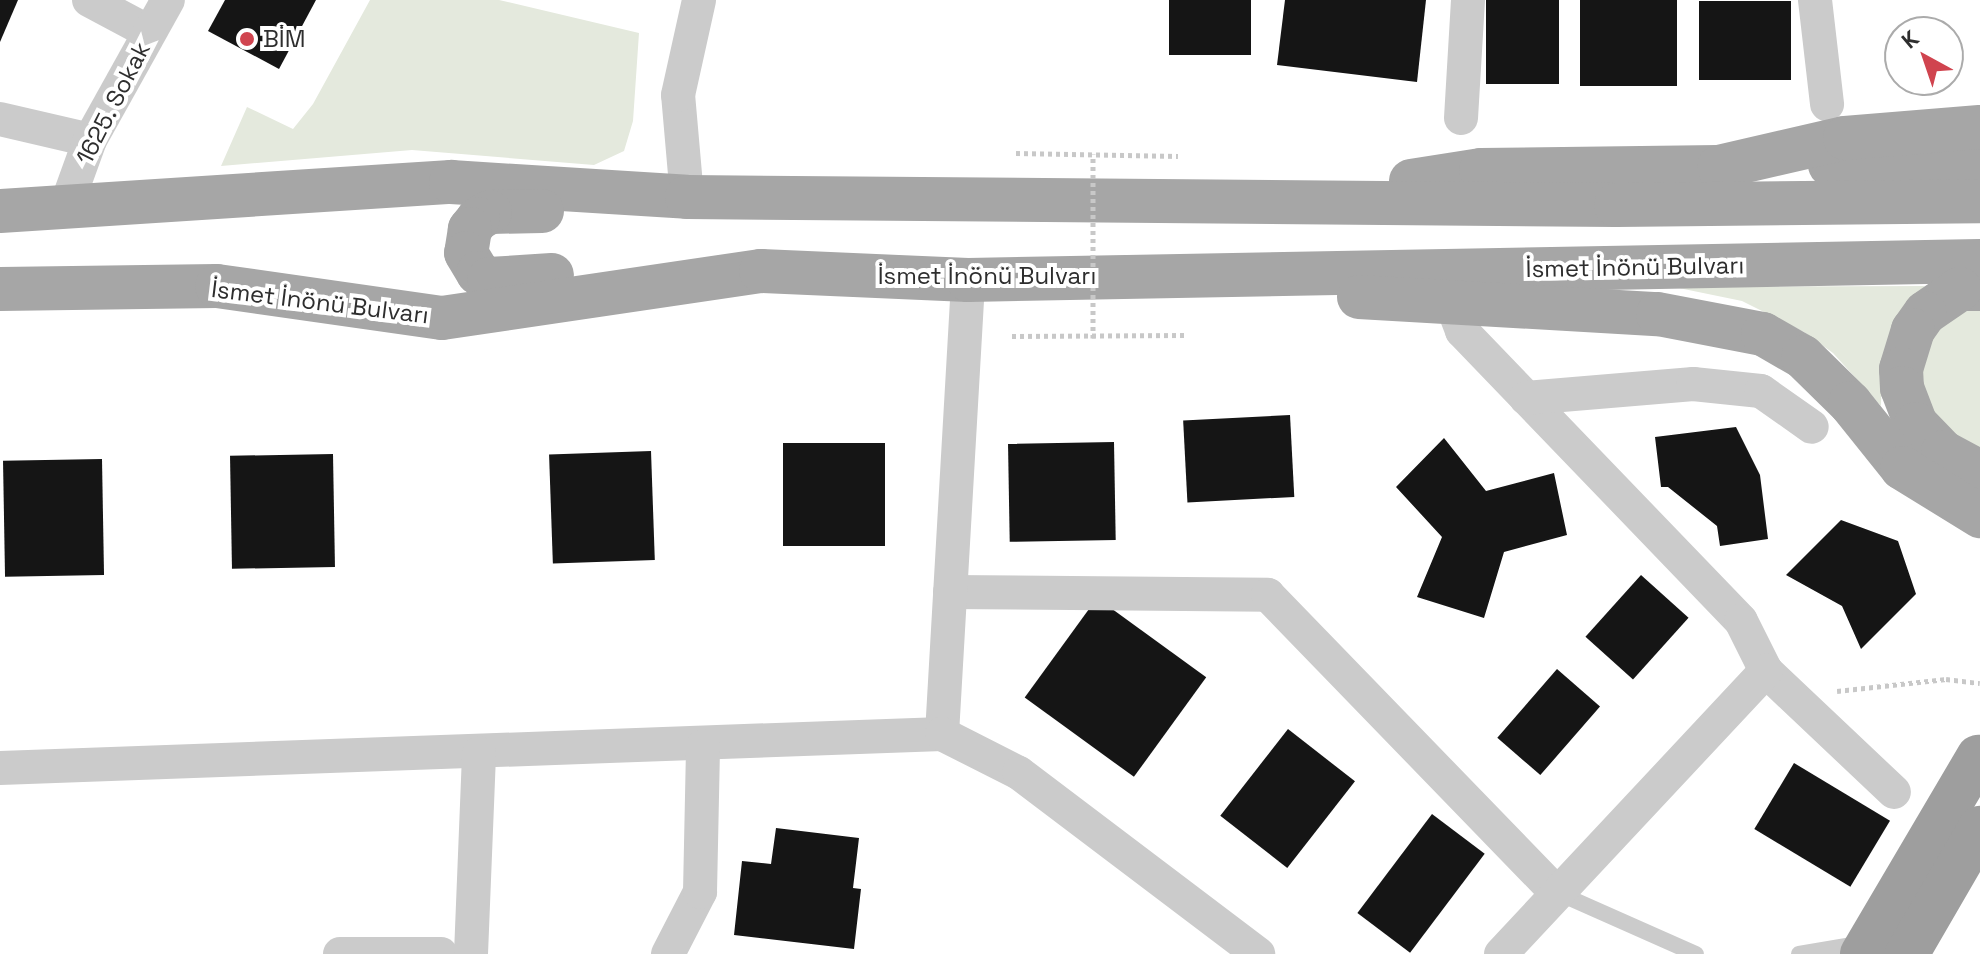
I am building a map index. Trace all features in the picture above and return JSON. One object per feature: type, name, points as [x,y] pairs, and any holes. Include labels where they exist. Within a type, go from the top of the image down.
[{"type":"highway","points":[[1879,950],[1979,755]]},
{"type":"highway","points":[[1879,950],[1980,828]]},
{"type":"main road","points":[[1719,167],[1845,138],[1980,127]]},
{"type":"main road","points":[[1286,201],[1481,170],[1980,162]]},
{"type":"main road","points":[[0,211],[451,182],[687,197],[1980,201]]},
{"type":"main road","points":[[761,271],[635,267],[501,280],[478,273],[466,253],[465,241],[478,219],[490,212],[683,211],[767,197]]},
{"type":"main road","name":"İsmet İnönü Bulvarı","points":[[0,289],[217,286],[442,318],[761,271],[968,280],[1263,272],[1980,261]]},
{"type":"main road","points":[[1263,272],[1369,299],[1658,314],[1763,334],[1812,366],[1902,468],[1980,516]]},
{"type":"main road","points":[[1980,289],[1960,289],[1925,313],[1913,330],[1901,369],[1907,407],[1916,424],[1943,452],[1980,472]]},
{"type":"street","points":[[89,0],[149,32]]},
{"type":"street","name":"1625. Sokak","points":[[65,209],[90,140],[168,0]]},
{"type":"street","points":[[687,197],[678,95],[699,0]]},
{"type":"street","points":[[1461,118],[1468,0]]},
{"type":"street","points":[[1815,0],[1827,104]]},
{"type":"street","points":[[0,119],[90,140]]},
{"type":"street","points":[[942,734],[968,280]]},
{"type":"street","points":[[1451,302],[1462,331],[1741,621],[1766,671],[1894,792]]},
{"type":"street","points":[[1526,398],[1693,384],[1761,391],[1812,427]]},
{"type":"street","points":[[950,592],[1268,595],[1556,892]]},
{"type":"street","points":[[1501,954],[1766,671]]},
{"type":"street","points":[[0,768],[703,746],[942,734],[1019,773],[1258,954]]},
{"type":"street","points":[[674,952],[700,892],[703,746]]},
{"type":"street","points":[[471,954],[479,753]]},
{"type":"street","points":[[340,954],[441,954]]},
{"type":"lane","points":[[1556,892],[1696,954]]},
{"type":"lane","points":[[1799,954],[1879,950]]},
{"type":"path","points":[[1016,153],[1178,156]]},
{"type":"path","points":[[1093,154],[1093,338]]},
{"type":"path","points":[[1012,336],[1093,338],[1184,335]]},
{"type":"path","points":[[1792,697],[1946,679],[1980,683]]},
{"type":"shaded area","points":[[370,0],[499,0],[639,33],[633,121],[624,151],[594,165],[412,150],[221,166],[247,107],[293,129],[313,104]]},
{"type":"shaded area","points":[[1925,286],[1909,302],[1882,362],[1881,406],[1833,353],[1804,332],[1742,301],[1674,287]]},
{"type":"shaded area","points":[[1980,300],[1980,462],[1915,402],[1926,331]]},
{"type":"building","points":[[0,0],[18,0],[0,42]]},
{"type":"building","points":[[225,0],[316,0],[279,69],[208,31]]},
{"type":"building","points":[[1169,0],[1251,0],[1251,55],[1169,55]]},
{"type":"building","points":[[1285,0],[1426,0],[1417,82],[1277,65]]},
{"type":"building","points":[[1486,0],[1559,0],[1559,84],[1486,84]]},
{"type":"building","points":[[1580,0],[1677,0],[1677,86],[1580,86]]},
{"type":"building","points":[[1699,1],[1791,1],[1791,80],[1699,80]]},
{"type":"building","points":[[1290,415],[1294,497],[1187,502],[1183,421]]},
{"type":"building","points":[[1736,427],[1760,475],[1768,539],[1720,546],[1717,526],[1668,487],[1661,487],[1655,437]]},
{"type":"building","points":[[1444,438],[1486,491],[1554,473],[1567,535],[1504,552],[1484,618],[1417,597],[1442,537],[1396,487]]},
{"type":"building","points":[[1114,442],[1116,540],[1010,542],[1008,444]]},
{"type":"building","points":[[783,443],[885,443],[885,546],[783,546]]},
{"type":"building","points":[[651,451],[655,560],[553,563],[549,455]]},
{"type":"building","points":[[333,454],[335,567],[232,569],[230,456]]},
{"type":"building","points":[[102,459],[104,575],[5,577],[3,461]]},
{"type":"building","points":[[1841,520],[1898,541],[1916,594],[1861,649],[1842,606],[1786,575]]},
{"type":"building","points":[[1641,575],[1689,618],[1633,680],[1585,637]]},
{"type":"building","points":[[1097,598],[1206,677],[1134,777],[1025,698]]},
{"type":"building","points":[[1557,669],[1600,706],[1540,775],[1497,738]]},
{"type":"building","points":[[1288,729],[1355,781],[1287,868],[1220,816]]},
{"type":"building","points":[[1794,763],[1890,821],[1850,887],[1754,829]]},
{"type":"building","points":[[1432,814],[1485,854],[1410,953],[1357,913]]},
{"type":"building","points":[[776,828],[859,838],[853,888],[861,889],[854,949],[734,935],[742,861],[771,864]]},
{"type":"place","name":"BİM","points":[[247,39]]}]
